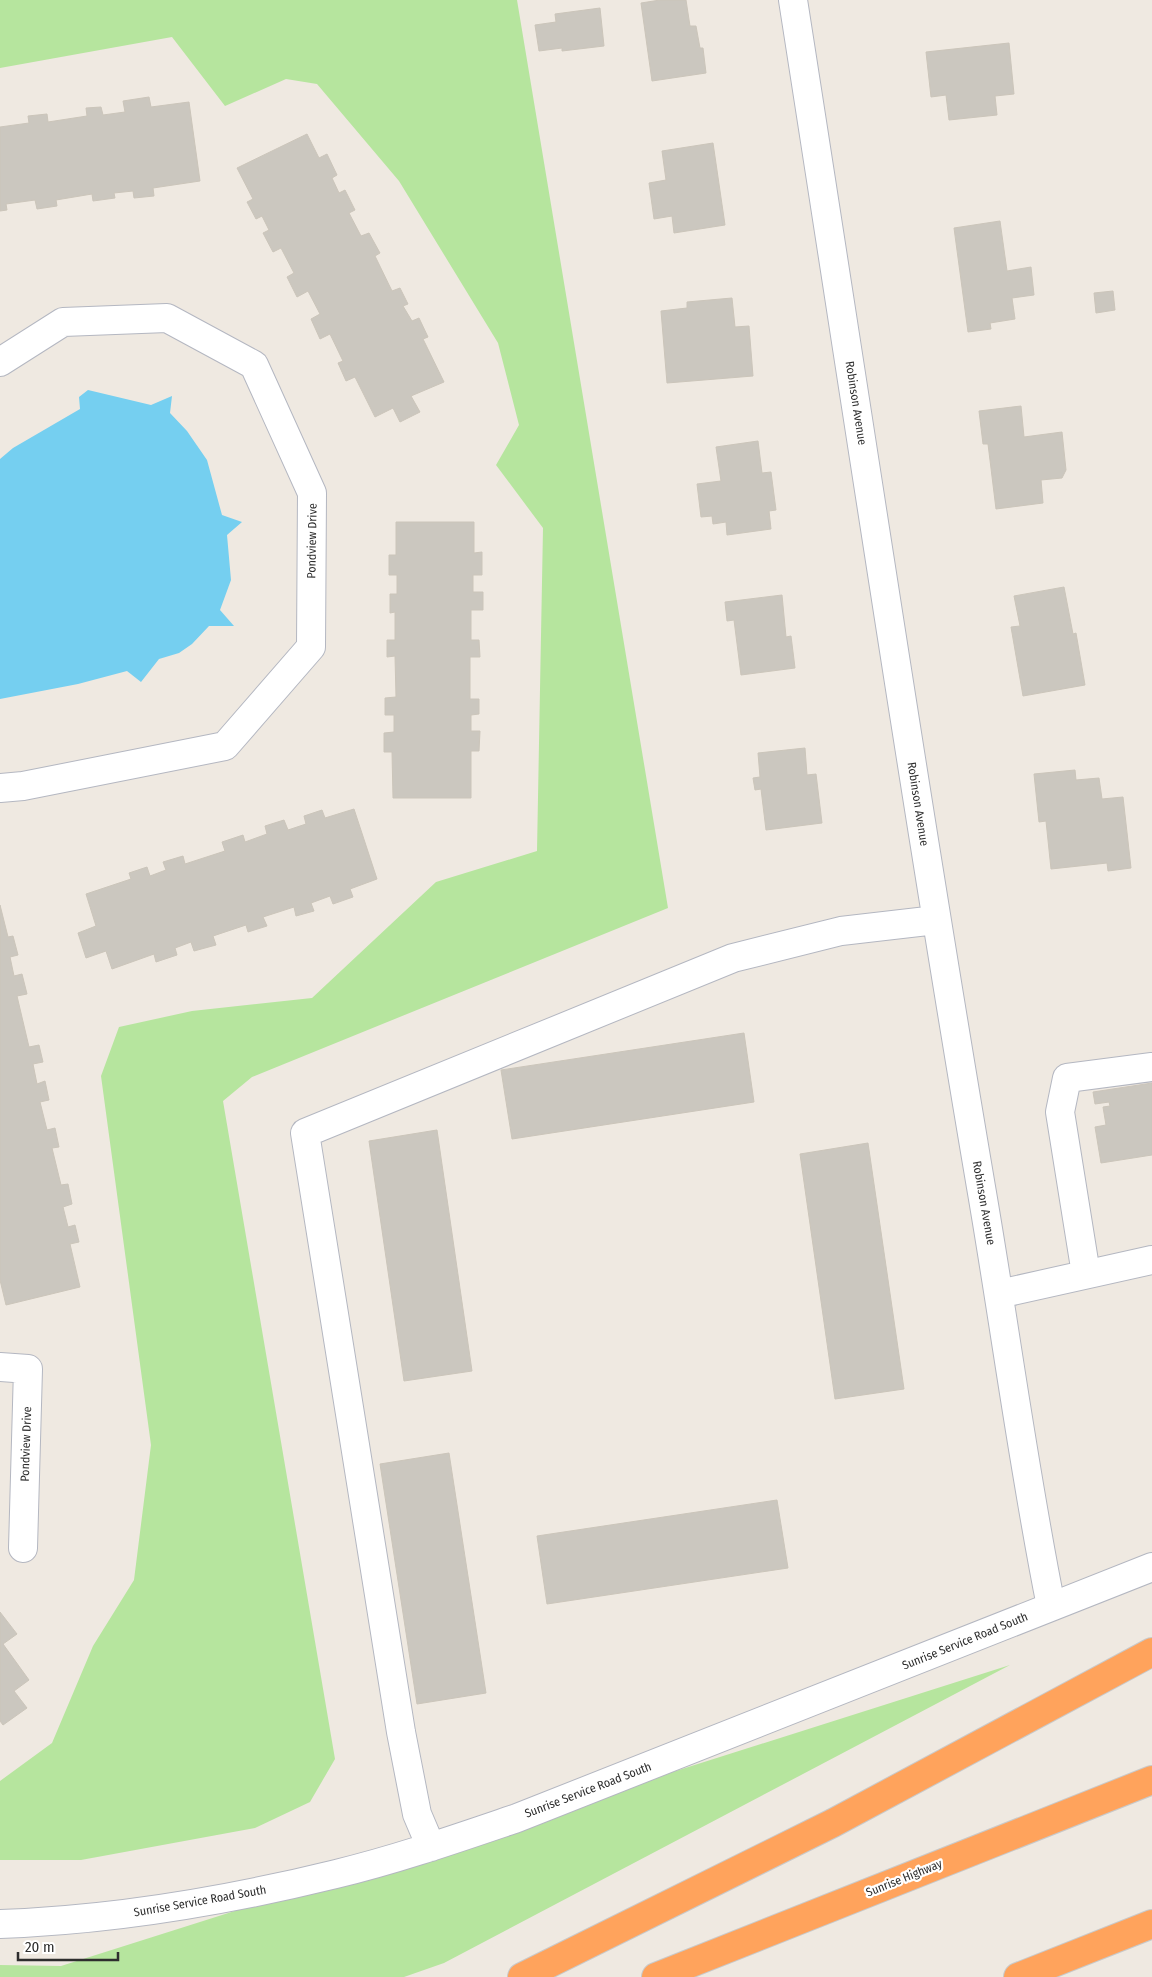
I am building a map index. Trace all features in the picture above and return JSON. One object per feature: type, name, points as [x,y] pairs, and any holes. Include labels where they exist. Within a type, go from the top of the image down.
[{"type":"highway","points":[[522,1977],[833,1823],[1152,1652]]},
{"type":"highway","name":"Sunrise Highway","points":[[656,1977],[1152,1780]]},
{"type":"highway","points":[[1018,1977],[1152,1924]]},
{"type":"street","name":"Robinson Avenue","points":[[793,0],[936,920],[1040,1549],[1052,1606]]},
{"type":"street","name":"Pondview Drive","points":[[0,362],[63,322],[168,318],[254,365],[312,493],[311,647],[225,746],[23,786],[0,788]]},
{"type":"street","points":[[431,1847],[417,1814],[401,1732],[305,1133],[732,958],[841,931],[936,920]]},
{"type":"street","points":[[1086,1274],[1060,1112],[1067,1078],[1152,1068]]},
{"type":"street","points":[[999,1294],[1152,1260]]},
{"type":"street","name":"Pondview Drive","points":[[0,1367],[28,1369],[23,1548]]},
{"type":"street","name":"Sunrise Service Road South","points":[[0,1924],[132,1914],[232,1897],[337,1874],[431,1847],[580,1794],[1152,1567]]},
{"type":"green space","points":[[0,0],[517,0],[668,908],[252,1077],[223,1101],[335,1759],[310,1802],[255,1828],[81,1860],[0,1860],[0,1781],[52,1743],[93,1646],[134,1580],[151,1445],[101,1076],[119,1027],[192,1011],[312,998],[436,882],[537,851],[543,528],[496,465],[519,425],[498,343],[399,181],[317,84],[286,79],[225,106],[172,37],[0,68]]},
{"type":"green space","points":[[1010,1665],[444,1963],[404,1977],[0,1977],[0,1965],[61,1966]]},
{"type":"water","points":[[88,390],[151,405],[172,396],[170,413],[187,431],[207,460],[222,515],[242,522],[227,535],[231,580],[220,610],[234,626],[209,626],[192,644],[179,653],[159,659],[141,682],[127,671],[78,684],[0,699],[0,459],[13,448],[80,409],[79,397]]},
{"type":"building","points":[[660,0],[686,0],[690,26],[696,26],[700,48],[703,48],[706,73],[652,81],[641,3]]},
{"type":"building","points":[[600,8],[604,46],[562,51],[562,48],[539,51],[535,25],[556,22],[555,14]]},
{"type":"building","points":[[1009,43],[1014,94],[995,96],[997,115],[949,120],[946,95],[931,97],[926,52]]},
{"type":"building","points":[[149,97],[151,107],[189,102],[200,181],[153,188],[154,196],[134,198],[133,191],[114,193],[115,198],[93,201],[92,194],[56,200],[57,206],[37,209],[35,200],[6,204],[7,210],[0,211],[0,127],[29,123],[28,116],[47,114],[48,122],[87,116],[86,108],[101,107],[103,115],[125,112],[123,101]]},
{"type":"building","points":[[307,134],[319,158],[327,154],[337,175],[332,178],[339,193],[345,190],[355,210],[349,213],[361,236],[369,233],[380,253],[375,256],[392,291],[400,288],[408,304],[403,306],[412,321],[419,318],[428,337],[423,339],[444,382],[411,396],[420,412],[400,422],[393,408],[375,417],[355,377],[346,381],[338,363],[343,361],[330,334],[320,339],[311,319],[320,314],[308,291],[297,297],[287,277],[294,273],[281,248],[273,252],[263,233],[269,230],[262,216],[256,219],[247,202],[253,199],[237,168]]},
{"type":"building","points":[[713,143],[725,225],[674,233],[672,216],[654,219],[649,183],[666,180],[662,151]]},
{"type":"building","points":[[1000,221],[1007,271],[1031,267],[1034,295],[1012,298],[1015,319],[990,323],[991,329],[968,332],[954,228]]},
{"type":"building","points":[[1113,291],[1115,310],[1096,313],[1094,293]]},
{"type":"building","points":[[732,298],[735,327],[749,326],[753,376],[667,383],[661,311],[687,308],[687,302]]},
{"type":"building","points":[[1021,406],[1024,437],[1062,432],[1066,470],[1062,478],[1041,480],[1043,503],[996,509],[988,444],[983,444],[979,411]]},
{"type":"building","points":[[758,441],[762,473],[771,472],[776,510],[769,511],[771,529],[727,535],[726,522],[713,524],[712,516],[701,517],[697,484],[721,481],[716,447]]},
{"type":"building","points":[[396,522],[474,522],[474,553],[482,552],[482,575],[473,575],[473,592],[483,592],[483,610],[471,610],[471,640],[479,640],[480,657],[470,657],[470,699],[479,699],[479,714],[471,715],[471,731],[480,731],[479,751],[471,751],[471,798],[393,798],[392,752],[384,752],[384,733],[394,732],[394,715],[385,715],[385,698],[396,697],[395,656],[387,657],[387,640],[395,640],[395,612],[390,613],[390,594],[397,594],[397,575],[389,575],[389,555],[396,555]]},
{"type":"building","points":[[1064,587],[1073,634],[1076,633],[1085,685],[1023,696],[1011,627],[1020,626],[1014,596]]},
{"type":"building","points":[[782,595],[786,637],[791,636],[795,668],[741,675],[734,620],[727,621],[725,602]]},
{"type":"building","points":[[805,748],[807,775],[816,774],[822,823],[766,830],[761,789],[755,790],[753,778],[760,777],[758,753]]},
{"type":"building","points":[[1075,770],[1076,780],[1099,778],[1102,799],[1123,797],[1131,868],[1108,871],[1107,863],[1051,869],[1046,821],[1039,822],[1034,774]]},
{"type":"building","points":[[354,809],[377,879],[350,889],[353,897],[333,904],[330,896],[311,903],[314,911],[296,916],[294,907],[263,917],[267,926],[248,932],[246,925],[213,936],[216,945],[194,951],[191,942],[175,948],[177,955],[156,962],[154,954],[112,969],[106,951],[86,958],[78,933],[96,926],[86,894],[131,879],[129,873],[147,867],[150,876],[166,870],[163,862],[183,856],[185,864],[225,851],[222,842],[243,835],[245,842],[267,834],[265,826],[284,820],[288,830],[306,824],[304,816],[322,810],[325,818]]},
{"type":"building","points":[[0,905],[8,937],[13,936],[18,955],[10,957],[14,976],[22,974],[27,994],[17,996],[29,1047],[39,1045],[43,1062],[33,1064],[37,1084],[45,1081],[49,1100],[40,1102],[47,1130],[55,1128],[59,1147],[52,1148],[61,1185],[68,1184],[72,1204],[63,1207],[68,1227],[75,1225],[79,1242],[70,1244],[80,1287],[6,1305],[0,1280]]},
{"type":"building","points":[[744,1033],[754,1102],[512,1139],[501,1070]]},
{"type":"building","points":[[1152,1083],[1152,1155],[1101,1163],[1095,1127],[1106,1125],[1103,1107],[1110,1106],[1109,1102],[1095,1104],[1093,1092]]},
{"type":"building","points":[[437,1130],[472,1371],[404,1381],[369,1141]]},
{"type":"building","points":[[868,1143],[904,1389],[835,1399],[800,1154]]},
{"type":"building","points":[[449,1453],[486,1693],[417,1704],[380,1464]]},
{"type":"building","points":[[777,1500],[788,1568],[547,1604],[537,1536]]},
{"type":"building","points":[[0,1612],[17,1634],[3,1644],[29,1680],[14,1691],[27,1708],[3,1725],[0,1721]]}]
